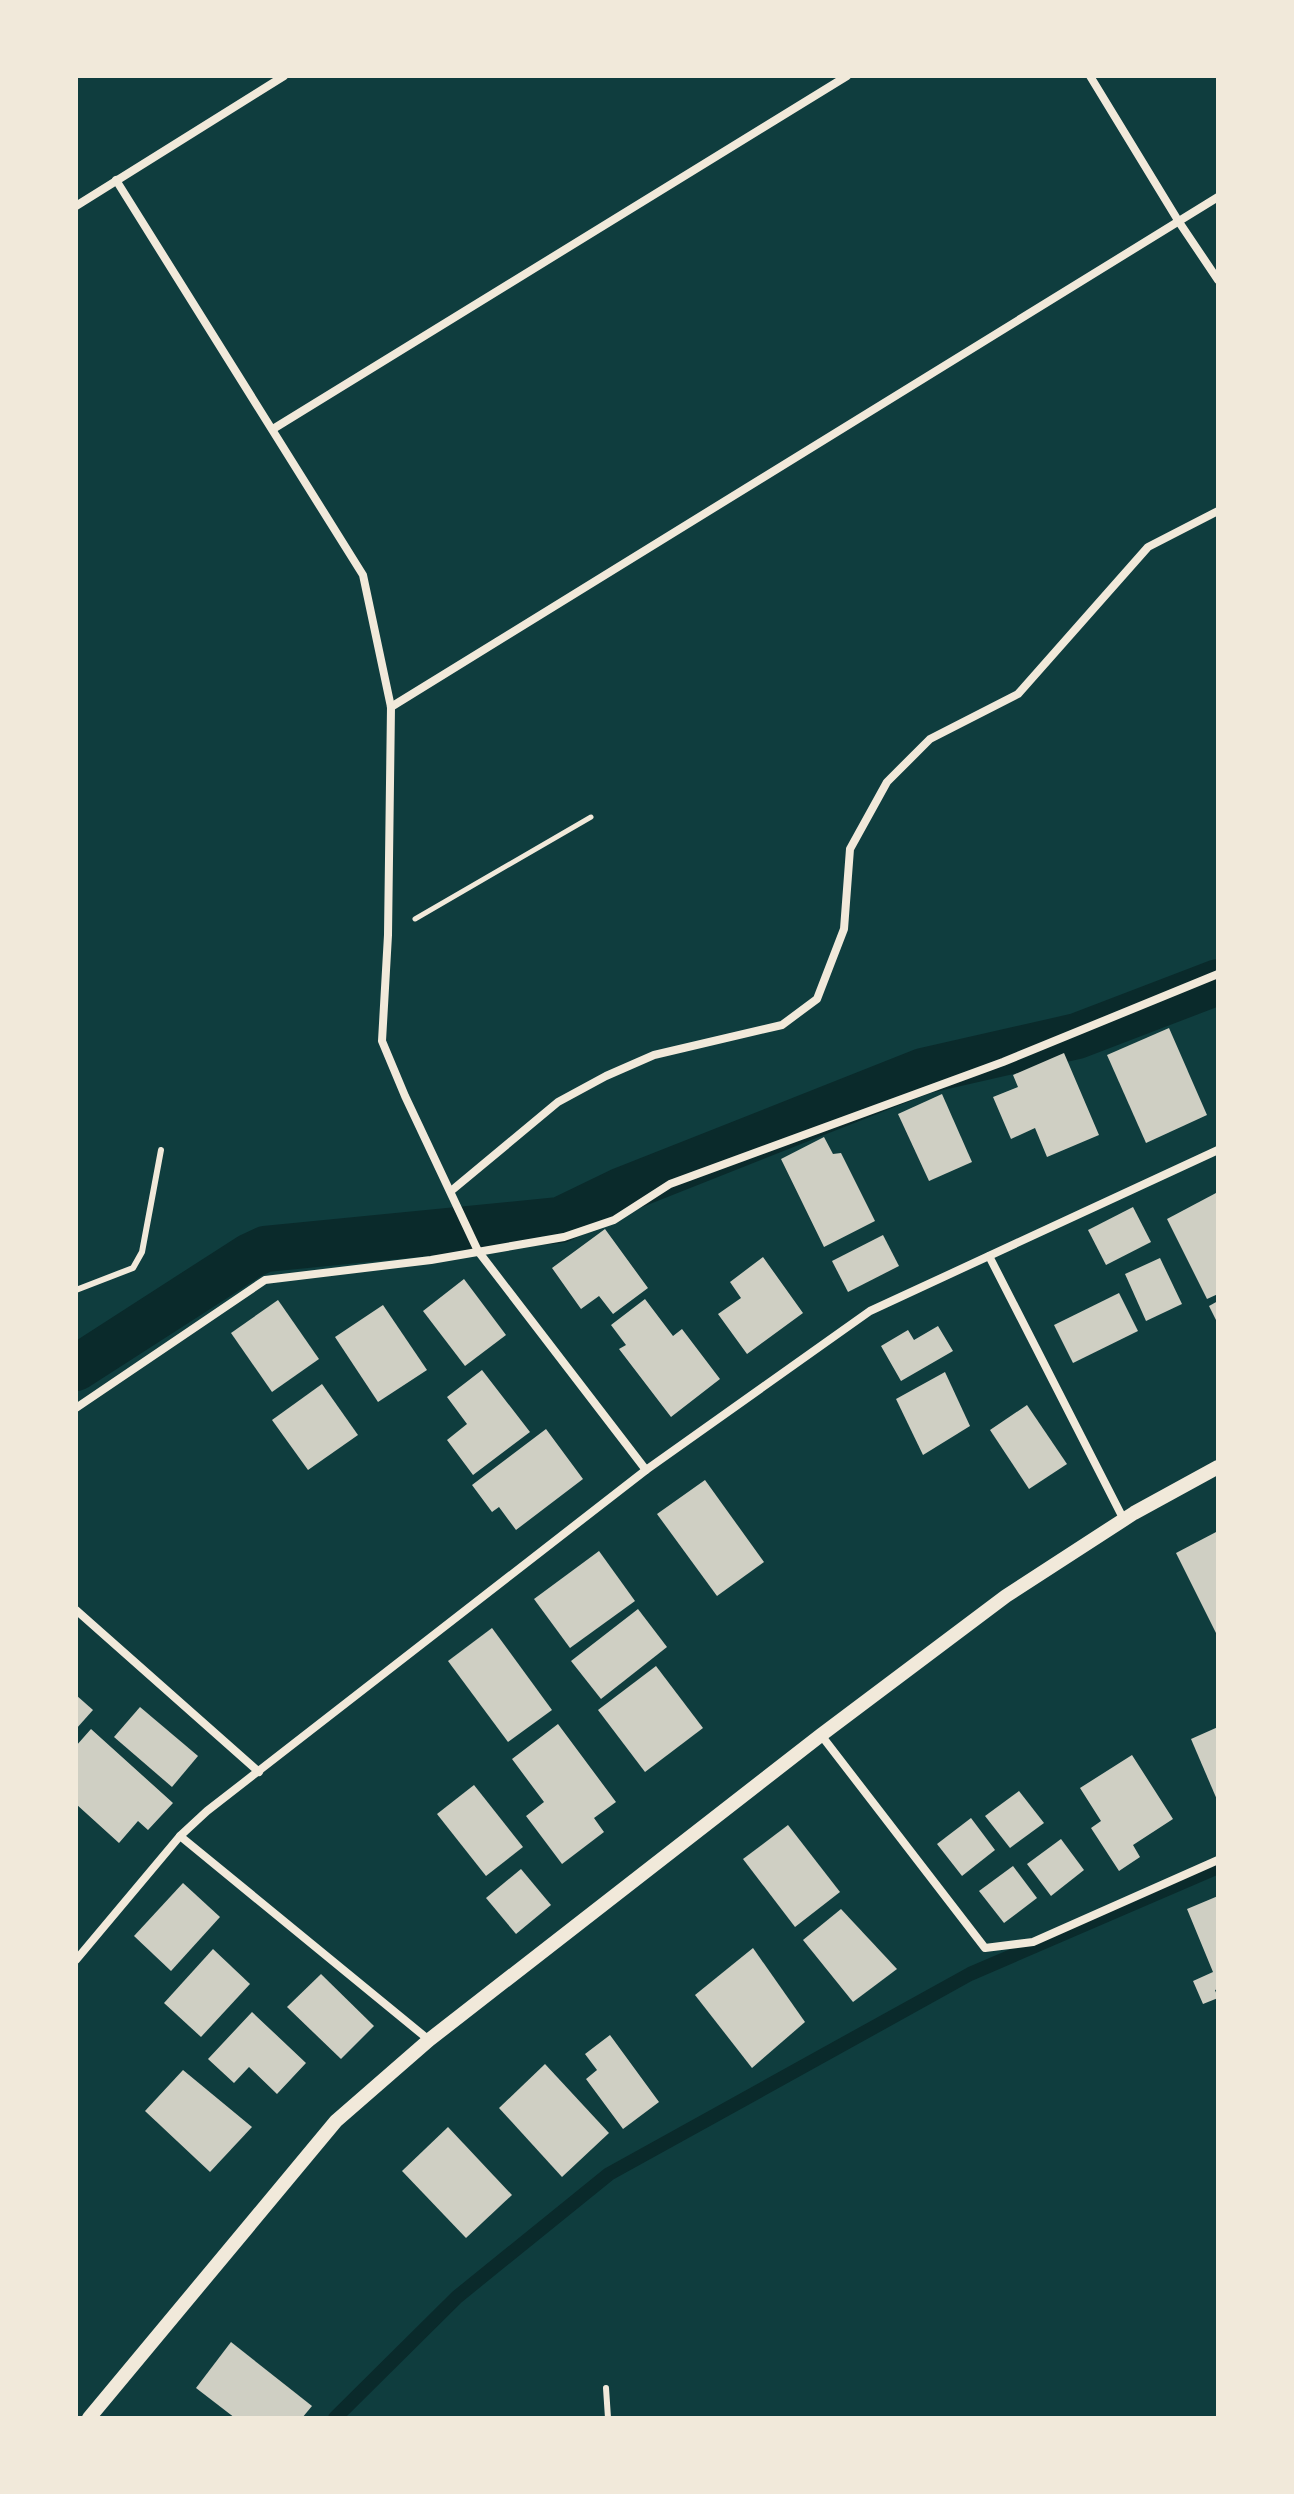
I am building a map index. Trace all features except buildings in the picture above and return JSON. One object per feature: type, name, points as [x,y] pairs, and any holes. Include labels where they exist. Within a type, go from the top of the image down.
[{"type":"street","points":[[76,206],[284,76]]},
{"type":"street","points":[[273,429],[847,76]]},
{"type":"street","points":[[1090,76],[1218,280]]},
{"type":"street","points":[[116,180],[363,575],[391,707],[388,935],[382,1041],[478,1251],[646,1470]]},
{"type":"street","points":[[391,707],[1218,197]]},
{"type":"street","points":[[451,1191],[558,1102],[606,1076],[654,1055],[782,1025],[817,999],[844,929],[850,849],[887,782],[930,739],[1018,694],[1148,547],[1218,511]]},
{"type":"street","points":[[76,1408],[265,1280],[431,1260],[564,1237],[614,1220],[670,1184],[1003,1062],[1218,974]]},
{"type":"street","points":[[76,1960],[180,1836],[207,1811],[646,1470],[870,1311],[1218,1150]]},
{"type":"street","points":[[989,1256],[1124,1520]]},
{"type":"street","points":[[89,2418],[336,2121],[429,2040],[821,1735],[1006,1596],[1124,1520],[1218,1467]]},
{"type":"street","points":[[76,1610],[259,1772]]},
{"type":"street","points":[[821,1735],[985,1948],[1033,1942],[1218,1860]]},
{"type":"street","points":[[180,1836],[429,2040]]},
{"type":"lane","points":[[76,1290],[133,1268],[142,1252],[161,1150]]},
{"type":"lane","points":[[606,2388],[608,2418]]},
{"type":"path","points":[[388,935],[591,817]]},
{"type":"waterway","points":[[76,1368],[265,1249],[560,1220],[620,1191],[923,1071],[1077,1036],[1218,982]]},
{"type":"waterway","points":[[335,2418],[457,2297],[609,2174],[970,1974],[1218,1867]]}]
